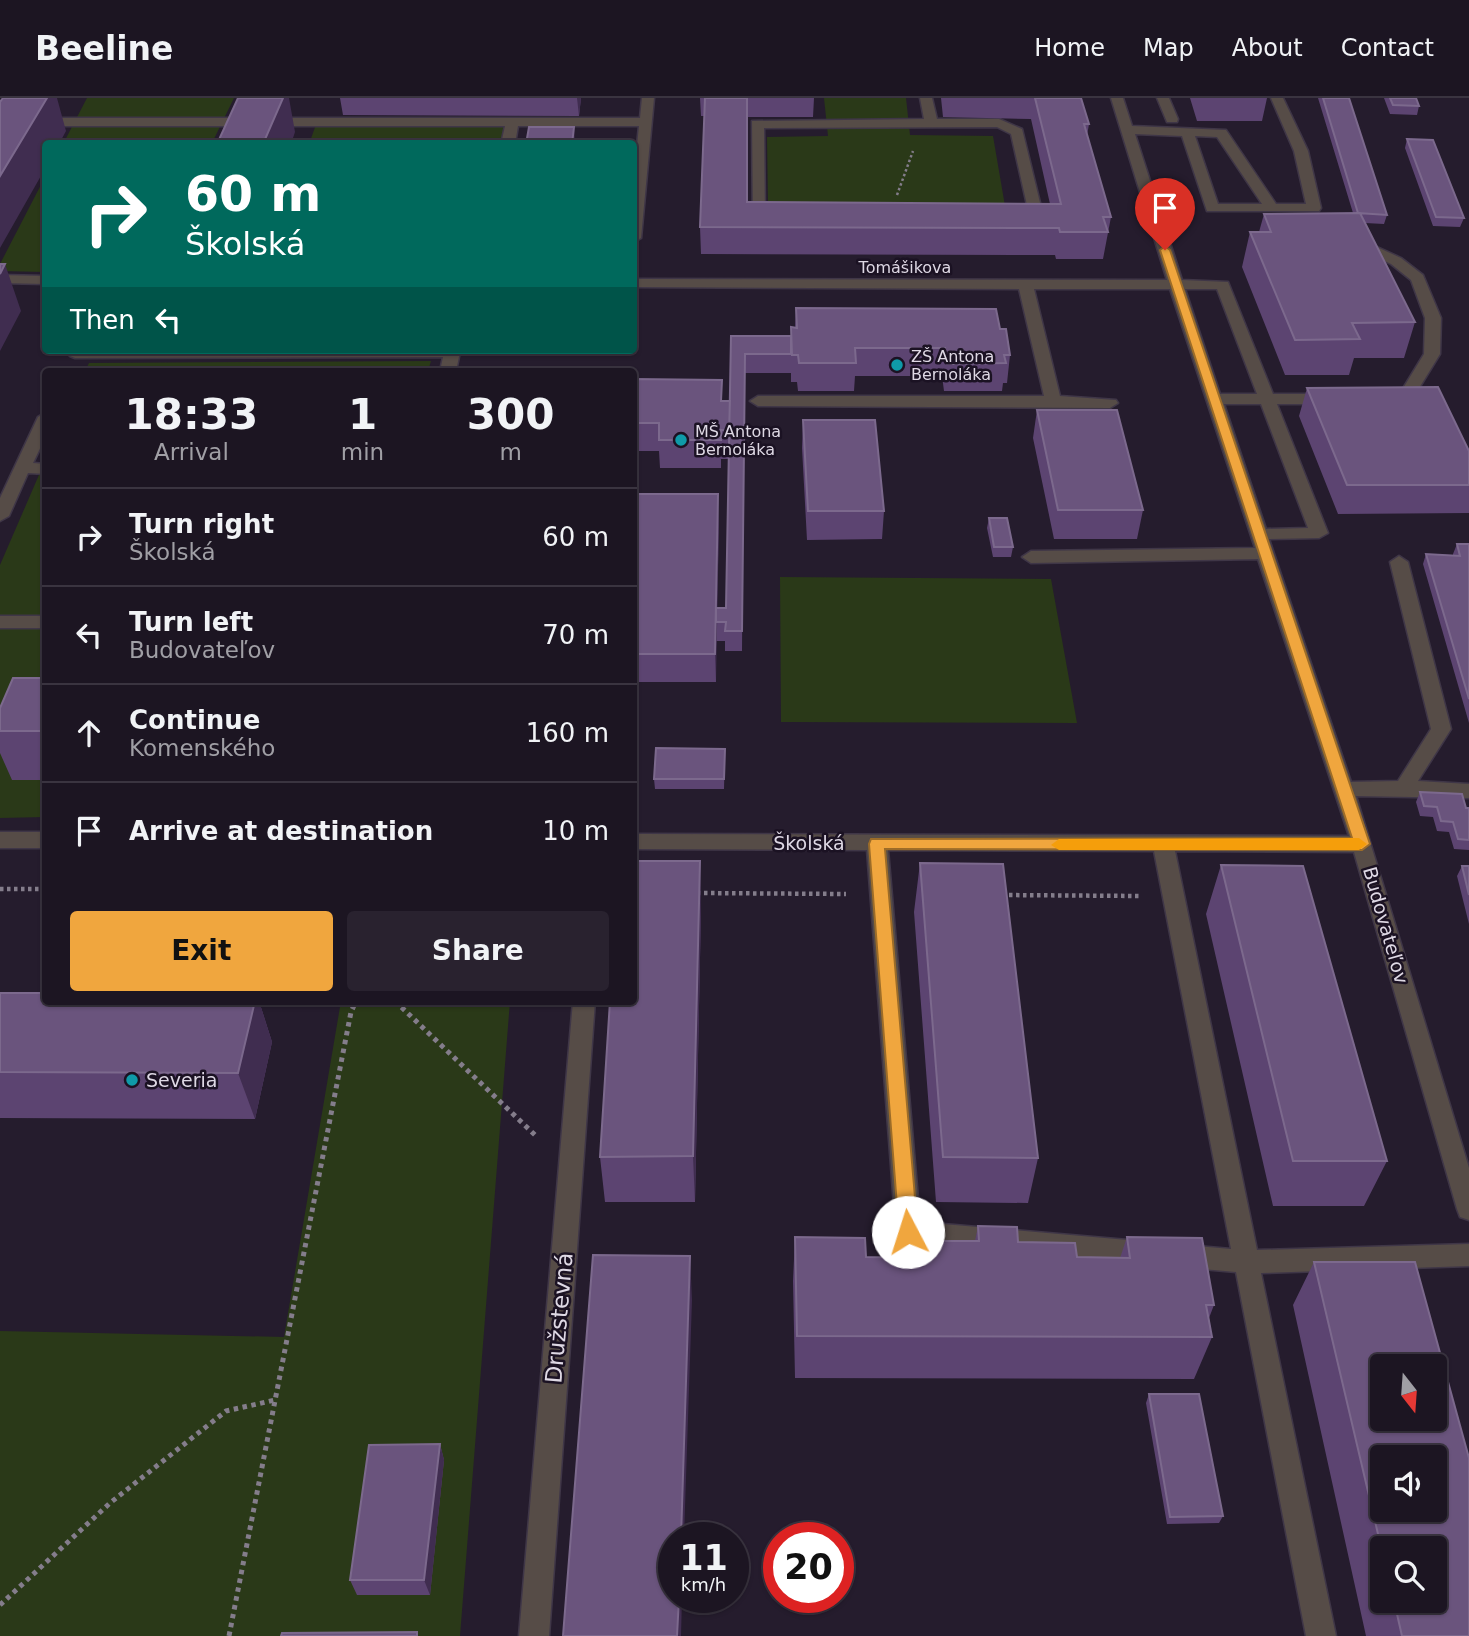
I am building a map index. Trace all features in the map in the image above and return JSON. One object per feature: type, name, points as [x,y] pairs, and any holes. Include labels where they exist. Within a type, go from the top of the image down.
[{"type":"street","points":[[637,210],[648,98]]},
{"type":"street","points":[[926,98],[928,123]]},
{"type":"street","name":"Budovateľov","points":[[1117,98],[1176,285],[1362,844],[1469,1209]]},
{"type":"street","points":[[1163,98],[1172,119]]},
{"type":"street","points":[[1187,132],[1212,208],[1314,208],[1301,151],[1277,98]]},
{"type":"street","points":[[231,129],[241,107]]},
{"type":"street","points":[[1,115],[231,129],[646,122]]},
{"type":"street","points":[[509,140],[512,123]]},
{"type":"street","points":[[928,123],[999,123],[1017,132],[1036,215],[1027,224],[758,222],[757,124],[928,123]]},
{"type":"street","points":[[1127,130],[1221,132],[1241,165],[1259,183],[1271,208]]},
{"type":"street","points":[[1214,399],[1407,395],[1432,354],[1433,318],[1418,278],[1396,261],[1340,233]]},
{"type":"street","points":[[0,279],[42,281]]},
{"type":"street","name":"Tomášikova","points":[[637,284],[1223,285],[1267,399]]},
{"type":"street","points":[[1027,285],[1053,401]]},
{"type":"street","points":[[1259,534],[1319,533],[1267,399]]},
{"type":"street","points":[[758,401],[1110,403]]},
{"type":"street","points":[[0,516],[42,426]]},
{"type":"street","points":[[22,468],[42,470]]},
{"type":"street","points":[[1031,557],[1265,553]]},
{"type":"street","points":[[1399,562],[1441,729],[1404,788]]},
{"type":"street","points":[[0,622],[42,622]]},
{"type":"street","points":[[1344,789],[1469,791]]},
{"type":"street","points":[[0,840],[42,840]]},
{"type":"street","name":"Školská","points":[[637,842],[1362,844]]},
{"type":"street","points":[[877,844],[908,1232],[1247,1262],[1469,1255]]},
{"type":"street","points":[[1163,845],[1321,1636]]},
{"type":"street","name":"Družstevná","points":[[534,1636],[584,1005]]},
{"type":"path","points":[[890,223],[892,207],[928,123]]},
{"type":"path","points":[[0,889],[42,889]]},
{"type":"path","points":[[688,893],[881,894]]},
{"type":"path","points":[[992,895],[1172,896]]},
{"type":"path","points":[[229,1636],[354,1005]]},
{"type":"path","points":[[399,1005],[519,1122],[571,1165]]},
{"type":"path","points":[[0,1605],[110,1503],[226,1411],[275,1400]]},
{"type":"green space","points":[[87,98],[234,98],[213,140],[65,140]]},
{"type":"green space","points":[[824,98],[906,98],[910,135],[993,136],[1005,206],[768,205],[767,137],[828,136]]},
{"type":"green space","points":[[318,119],[515,123],[511,140],[310,140]]},
{"type":"green space","points":[[42,183],[42,272],[0,271],[0,264]]},
{"type":"green space","points":[[431,361],[429,368],[86,368],[89,363]]},
{"type":"green space","points":[[42,468],[42,817],[0,818],[0,565]]},
{"type":"green space","points":[[780,577],[1051,579],[1077,723],[781,722]]},
{"type":"green space","points":[[340,1005],[510,1005],[460,1636],[0,1636],[0,1331],[284,1337]]},
{"type":"building","points":[[3,98],[47,98],[0,176],[0,102]]},
{"type":"building","points":[[238,98],[283,98],[265,140],[219,140]]},
{"type":"building","points":[[705,98],[747,98],[747,202],[1061,204],[1035,98],[1081,98],[1089,124],[1084,124],[1111,217],[1103,217],[1108,232],[1060,232],[1059,228],[700,227]]},
{"type":"building","points":[[1323,98],[1349,98],[1387,215],[1358,213]]},
{"type":"building","points":[[1390,98],[1416,98],[1419,106],[1393,105]]},
{"type":"building","points":[[529,127],[574,127],[572,140],[527,140]]},
{"type":"building","points":[[1407,139],[1433,140],[1464,218],[1436,217]]},
{"type":"building","points":[[1360,213],[1415,322],[1352,323],[1360,339],[1295,340],[1250,232],[1271,232],[1264,214]]},
{"type":"building","points":[[796,308],[996,309],[1000,329],[1006,329],[1010,355],[1004,355],[1006,363],[947,364],[945,348],[855,348],[856,363],[799,363],[798,355],[792,355],[791,327],[797,328]]},
{"type":"building","points":[[731,336],[791,336],[791,354],[745,354],[742,631],[725,631],[726,622],[716,622],[716,608],[726,608]]},
{"type":"building","points":[[637,379],[722,380],[721,401],[730,401],[729,431],[721,430],[721,440],[659,440],[659,423],[637,423]]},
{"type":"building","points":[[1438,387],[1469,451],[1469,485],[1347,485],[1307,388]]},
{"type":"building","points":[[1037,410],[1117,410],[1143,510],[1058,510]]},
{"type":"building","points":[[803,420],[875,420],[884,511],[808,511]]},
{"type":"building","points":[[637,494],[718,494],[715,654],[637,654]]},
{"type":"building","points":[[989,518],[1007,518],[1013,547],[994,547]]},
{"type":"building","points":[[1457,544],[1469,544],[1469,699],[1426,554],[1460,556]]},
{"type":"building","points":[[13,678],[42,678],[42,731],[0,731],[0,708]]},
{"type":"building","points":[[656,748],[725,749],[724,779],[654,779]]},
{"type":"building","points":[[1420,792],[1462,794],[1466,808],[1469,808],[1469,840],[1458,839],[1453,822],[1441,821],[1437,807],[1424,806]]},
{"type":"building","points":[[637,861],[700,861],[693,1156],[600,1157],[610,1005],[637,1005]]},
{"type":"building","points":[[920,863],[1003,864],[1038,1158],[943,1157]]},
{"type":"building","points":[[1221,865],[1303,866],[1387,1161],[1293,1161]]},
{"type":"building","points":[[1462,866],[1469,866],[1469,895]]},
{"type":"building","points":[[0,993],[42,993],[42,1005],[254,1005],[238,1073],[0,1072]]},
{"type":"building","points":[[978,1226],[1017,1227],[1018,1242],[1075,1243],[1077,1257],[1130,1258],[1127,1237],[1202,1238],[1214,1305],[1206,1305],[1212,1337],[797,1336],[795,1237],[865,1238],[866,1257],[923,1258],[922,1241],[979,1241]]},
{"type":"building","points":[[593,1255],[690,1256],[682,1522],[658,1522],[658,1613],[678,1613],[677,1636],[563,1636]]},
{"type":"building","points":[[1314,1262],[1415,1262],[1440,1354],[1370,1354],[1370,1432],[1447,1432],[1447,1378],[1469,1458],[1469,1636],[1402,1636],[1397,1613],[1447,1613],[1447,1536],[1378,1536],[1375,1522],[1447,1522],[1447,1445],[1370,1445],[1370,1500]]},
{"type":"building","points":[[1149,1394],[1199,1394],[1223,1516],[1170,1517]]},
{"type":"building","points":[[440,1444],[424,1580],[350,1580],[369,1445]]},
{"type":"building","points":[[417,1632],[417,1636],[281,1636],[282,1633]]},
{"type":"slow traffic","points":[[1059,845],[1359,844]]},
{"type":"place","name":"ZŠ Antona Bernoláka","points":[[897,365]]},
{"type":"place","name":"MŠ Antona Bernoláka","points":[[681,440]]},
{"type":"place","name":"Severia","points":[[132,1080]]},
{"type":"route","points":[[908,1232],[877,844],[1362,844],[1165,250]]}]
